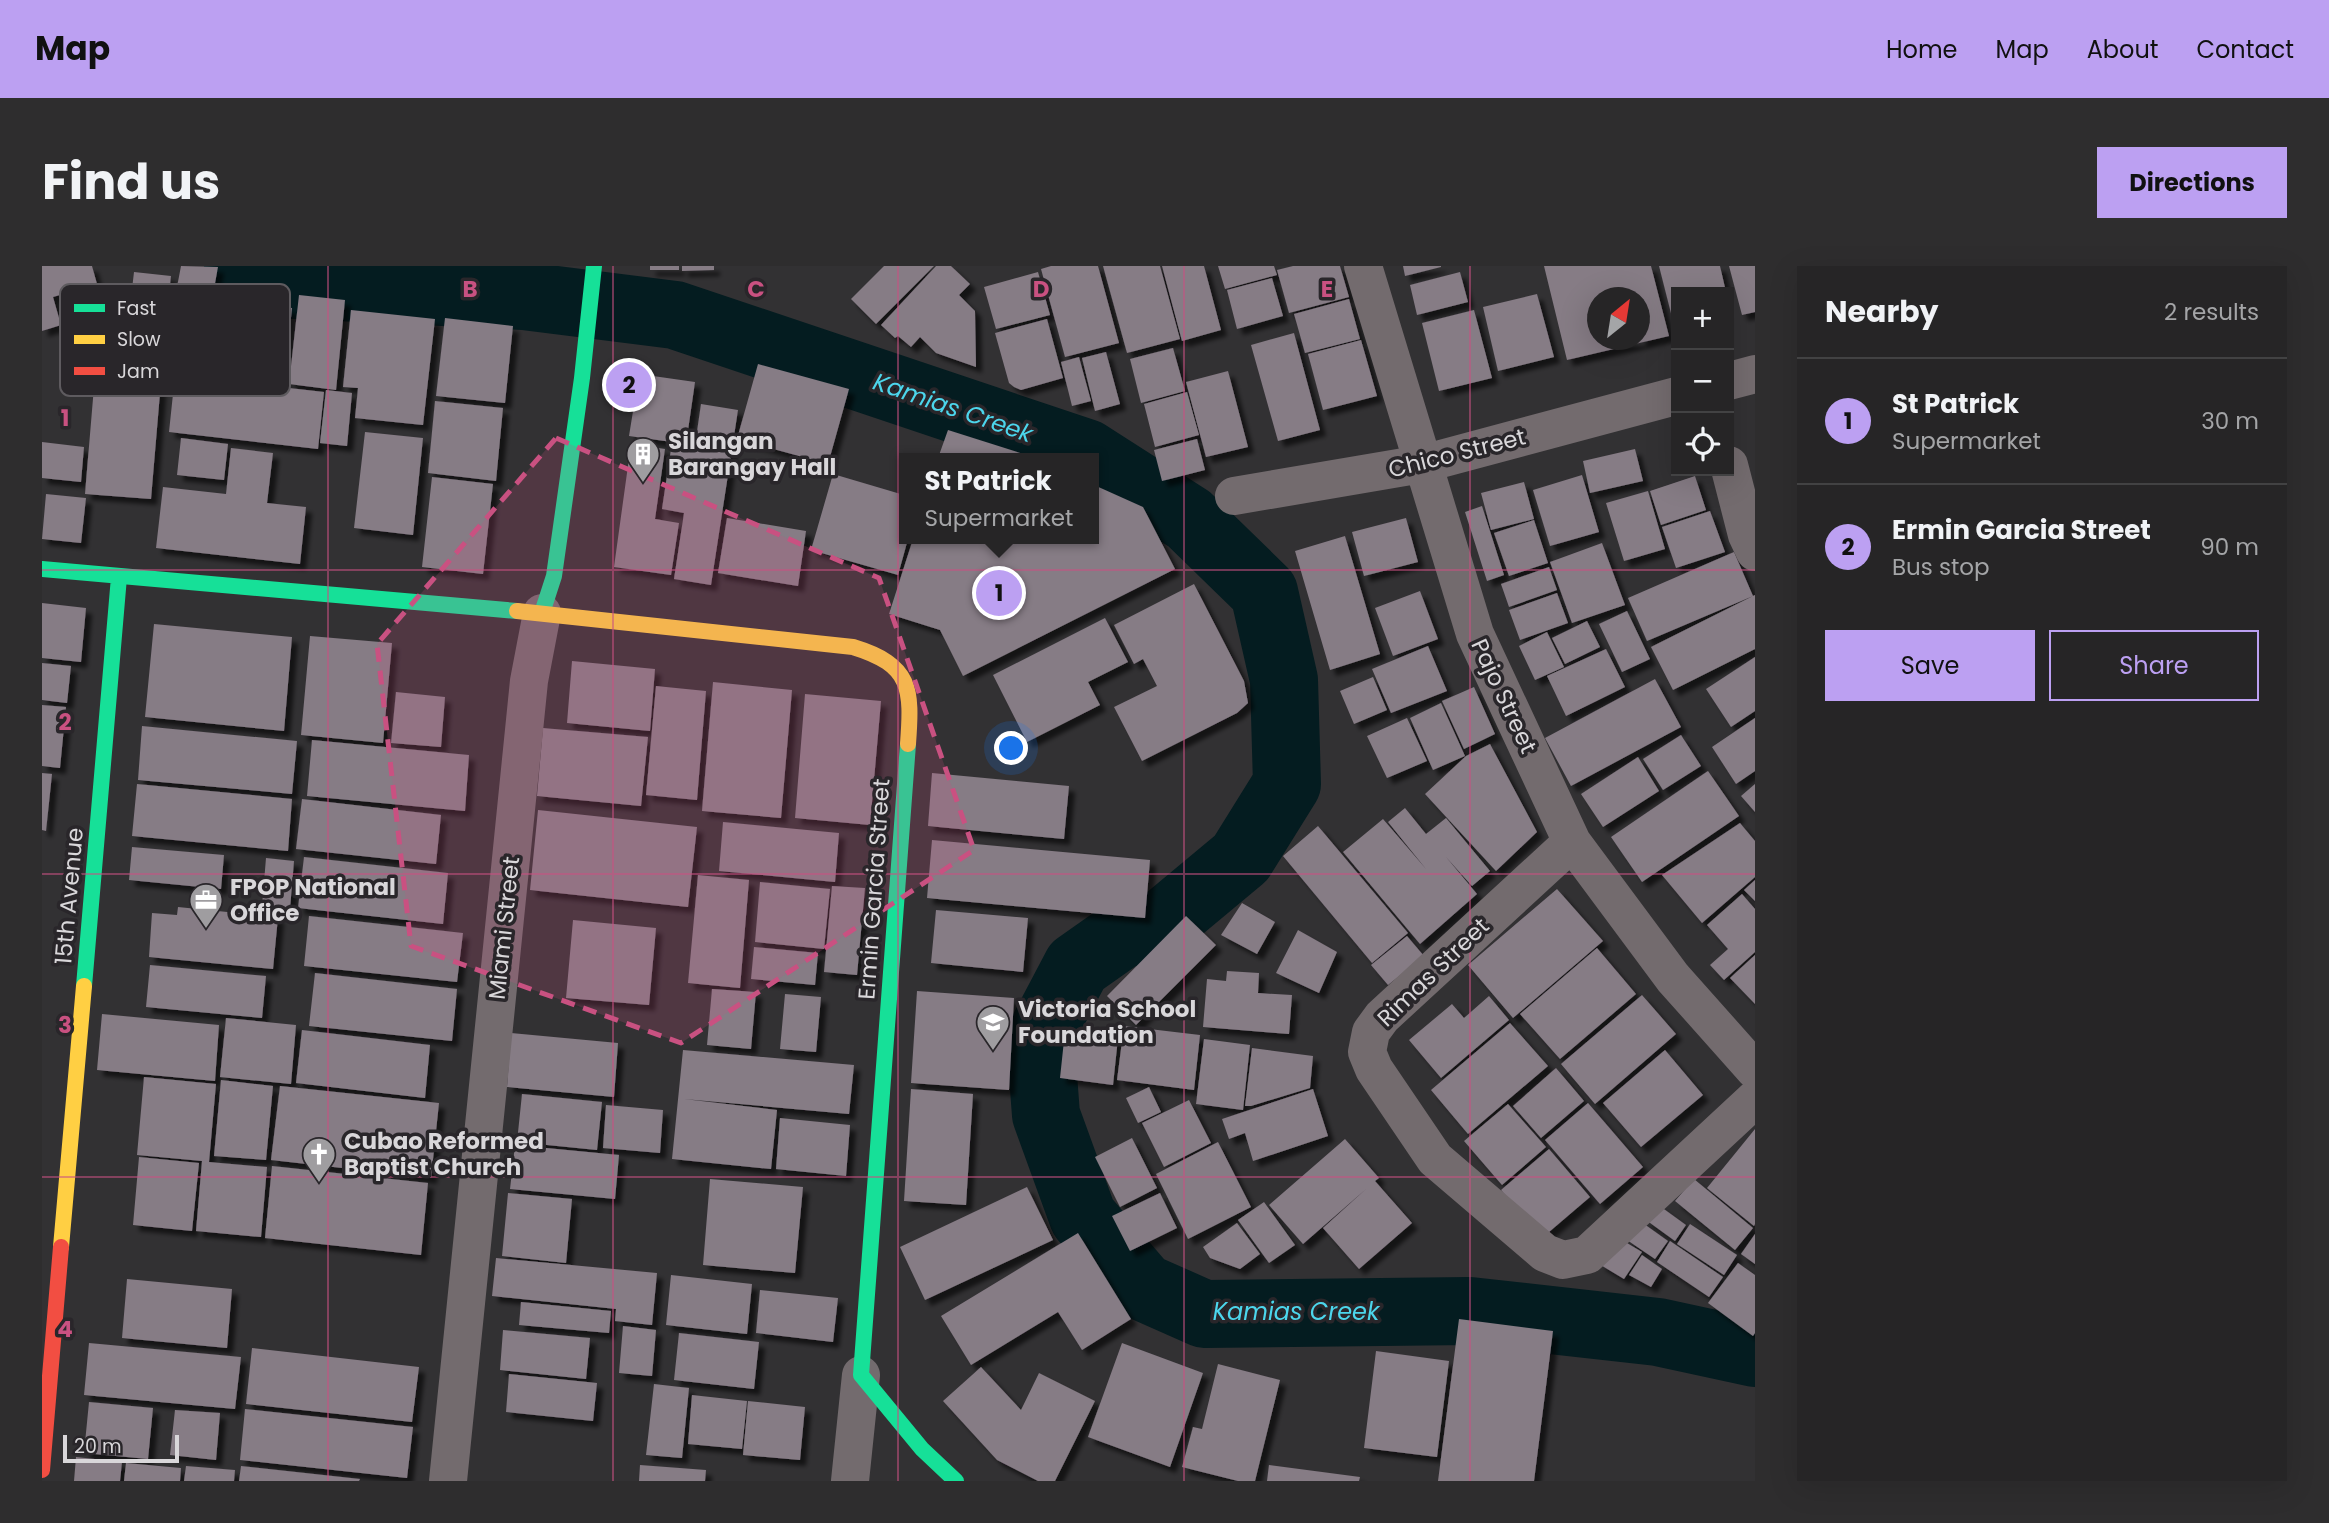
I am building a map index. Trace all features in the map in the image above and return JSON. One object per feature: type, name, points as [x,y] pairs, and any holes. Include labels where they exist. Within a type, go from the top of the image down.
[{"type":"street","name":"Miami Street","points":[[448,1481],[529,681],[542,613],[554,576],[582,378],[594,266]]},
{"type":"street","name":"Pajo Street","points":[[1363,266],[1475,634],[1572,842],[1673,978],[1755,1070]]},
{"type":"street","points":[[1734,380],[1755,374]]},
{"type":"street","name":"Chico Street","points":[[1234,496],[1422,464],[1671,397]]},
{"type":"street","points":[[1732,476],[1747,535],[1755,552]]},
{"type":"street","name":"Ermin Garcia Street","points":[[42,569],[542,613],[853,647],[877,654],[896,668],[909,685],[911,704],[861,1376]]},
{"type":"street","name":"15th Avenue","points":[[42,1470],[119,577]]},
{"type":"street","name":"Rimas Street","points":[[1572,842],[1382,1017],[1371,1032],[1367,1052],[1374,1069],[1435,1159],[1545,1253],[1563,1260],[1587,1255],[1755,1099]]},
{"type":"street","points":[[850,1481],[861,1376]]},
{"type":"street","points":[[861,1376],[922,1449],[956,1481]]},
{"type":"highlighted area","points":[[556,438],[879,578],[974,850],[681,1043],[411,946],[377,644]]},
{"type":"building","points":[[42,266],[92,266],[97,284],[60,284],[60,295],[53,297],[60,325],[42,331]]},
{"type":"building","points":[[181,266],[218,267],[215,284],[178,284]]},
{"type":"building","points":[[650,266],[679,266],[679,270],[650,270]]},
{"type":"building","points":[[682,266],[714,266],[714,270],[682,271]]},
{"type":"building","points":[[884,266],[934,266],[876,324],[851,299]]},
{"type":"building","points":[[936,266],[951,266],[970,284],[959,295],[975,311],[976,367],[936,353],[920,337],[911,347],[898,336],[895,338],[881,325]]},
{"type":"building","points":[[1051,266],[1098,266],[1119,343],[1065,357],[1041,269]]},
{"type":"building","points":[[1103,266],[1160,266],[1180,339],[1127,353]]},
{"type":"building","points":[[1162,266],[1204,266],[1221,330],[1182,341]]},
{"type":"building","points":[[1218,266],[1274,266],[1277,275],[1225,289]]},
{"type":"building","points":[[1293,266],[1340,266],[1349,297],[1289,313],[1277,270]]},
{"type":"building","points":[[1403,266],[1441,266],[1441,267],[1405,276]]},
{"type":"building","points":[[1544,266],[1651,266],[1669,336],[1650,340],[1650,287],[1587,287],[1587,350],[1610,350],[1567,360]]},
{"type":"building","points":[[1659,266],[1720,266],[1725,287],[1671,287],[1671,313]]},
{"type":"building","points":[[1729,266],[1755,266],[1755,312],[1742,315]]},
{"type":"building","points":[[134,272],[171,276],[170,284],[133,284]]},
{"type":"building","points":[[1038,272],[1050,315],[996,329],[984,287]]},
{"type":"building","points":[[1460,272],[1468,302],[1417,315],[1410,285]]},
{"type":"building","points":[[1272,278],[1283,316],[1237,329],[1227,290]]},
{"type":"building","points":[[1537,294],[1554,357],[1498,371],[1483,307]]},
{"type":"building","points":[[299,295],[345,300],[336,390],[290,384]]},
{"type":"building","points":[[1349,299],[1360,339],[1305,353],[1294,314]]},
{"type":"building","points":[[351,310],[435,319],[423,425],[355,418],[358,388],[343,387]]},
{"type":"building","points":[[1474,310],[1492,378],[1439,391],[1422,323]]},
{"type":"building","points":[[445,318],[513,326],[505,403],[436,396]]},
{"type":"building","points":[[1047,319],[1063,378],[1021,390],[1009,383],[995,333]]},
{"type":"building","points":[[1294,333],[1320,430],[1278,441],[1251,345]]},
{"type":"building","points":[[1361,340],[1377,396],[1323,410],[1308,354]]},
{"type":"building","points":[[1173,348],[1185,391],[1141,403],[1130,359]]},
{"type":"building","points":[[1106,352],[1120,404],[1095,411],[1082,358]]},
{"type":"building","points":[[1079,357],[1091,401],[1072,406],[1061,362]]},
{"type":"building","points":[[758,364],[849,389],[828,464],[737,439]]},
{"type":"building","points":[[1228,371],[1248,447],[1206,457],[1186,382]]},
{"type":"building","points":[[639,374],[695,382],[686,444],[629,436]]},
{"type":"building","points":[[290,388],[324,392],[318,449],[169,432],[173,396],[290,396]]},
{"type":"building","points":[[326,390],[352,393],[347,446],[320,443]]},
{"type":"building","points":[[1187,392],[1199,435],[1155,447],[1144,404]]},
{"type":"building","points":[[93,396],[160,396],[151,499],[85,494]]},
{"type":"building","points":[[435,401],[503,408],[496,481],[428,473]]},
{"type":"building","points":[[701,404],[738,410],[711,585],[674,579],[684,513],[662,509],[671,449],[694,452]]},
{"type":"building","points":[[948,430],[1020,453],[940,453]]},
{"type":"building","points":[[365,432],[423,438],[413,535],[354,528]]},
{"type":"building","points":[[181,438],[228,444],[224,480],[177,475]]},
{"type":"building","points":[[1197,439],[1205,470],[1162,481],[1154,450]]},
{"type":"building","points":[[42,442],[84,447],[81,482],[42,478]]},
{"type":"building","name":"Silangan Barangay Hall","points":[[631,444],[665,449],[655,519],[679,523],[671,575],[614,567]]},
{"type":"building","points":[[231,448],[273,453],[267,503],[306,507],[300,564],[156,548],[163,487],[226,494]]},
{"type":"building","points":[[1635,449],[1643,481],[1590,493],[1583,461]]},
{"type":"building","points":[[833,474],[899,494],[899,544],[907,544],[898,575],[811,550]]},
{"type":"building","points":[[1582,475],[1599,532],[1550,546],[1533,490]]},
{"type":"building","points":[[1695,476],[1706,510],[1661,525],[1650,491]]},
{"type":"building","points":[[432,477],[493,484],[483,574],[422,567]]},
{"type":"building","points":[[1524,482],[1534,519],[1491,530],[1481,493]]},
{"type":"building","points":[[1099,487],[1143,507],[1175,569],[963,676],[940,630],[889,614],[911,544],[1099,544]]},
{"type":"building","points":[[1648,491],[1665,549],[1624,561],[1606,503]]},
{"type":"building","points":[[46,494],[86,498],[81,543],[42,539]]},
{"type":"building","points":[[1482,506],[1504,575],[1487,581],[1465,512]]},
{"type":"building","points":[[1710,511],[1725,552],[1676,568],[1662,527]]},
{"type":"building","points":[[727,518],[806,531],[798,586],[718,573]]},
{"type":"building","points":[[1406,518],[1418,562],[1364,576],[1352,532]]},
{"type":"building","points":[[1534,520],[1548,563],[1509,576],[1494,533]]},
{"type":"building","points":[[1345,536],[1380,654],[1330,670],[1295,551]]},
{"type":"building","points":[[1602,543],[1625,605],[1572,623],[1550,562]]},
{"type":"building","points":[[1734,552],[1753,596],[1647,641],[1628,598]]},
{"type":"building","points":[[1549,567],[1557,590],[1509,607],[1501,584]]},
{"type":"building","points":[[1194,584],[1244,681],[1248,703],[1237,713],[1142,761],[1114,707],[1157,686],[1143,659],[1134,664],[1114,625]]},
{"type":"building","points":[[1420,591],[1438,639],[1393,656],[1375,608]]},
{"type":"building","points":[[1557,593],[1568,623],[1520,640],[1509,610]]},
{"type":"building","points":[[1755,595],[1755,649],[1673,690],[1651,647]]},
{"type":"building","points":[[42,603],[86,608],[81,662],[42,658]]},
{"type":"building","points":[[1627,611],[1650,659],[1622,672],[1599,624]]},
{"type":"building","points":[[1105,618],[1128,662],[1088,682],[1100,705],[1027,742],[993,675]]},
{"type":"building","points":[[1587,621],[1600,647],[1565,664],[1552,638]]},
{"type":"building","points":[[154,624],[292,637],[284,731],[145,717]]},
{"type":"building","points":[[1547,632],[1564,667],[1535,680],[1519,646]]},
{"type":"building","points":[[310,636],[392,643],[383,743],[301,735]]},
{"type":"building","points":[[1428,646],[1447,691],[1391,713],[1372,669]]},
{"type":"building","points":[[1606,649],[1625,687],[1566,716],[1547,676]]},
{"type":"building","points":[[1755,657],[1755,711],[1731,727],[1706,689]]},
{"type":"building","points":[[572,661],[655,669],[650,731],[567,723]]},
{"type":"building","points":[[42,663],[71,666],[67,703],[42,700]]},
{"type":"building","points":[[1373,677],[1387,710],[1354,724],[1340,691]]},
{"type":"building","points":[[1655,679],[1681,727],[1571,786],[1545,738]]},
{"type":"building","points":[[713,682],[792,690],[781,818],[702,811]]},
{"type":"building","points":[[656,686],[706,691],[697,800],[646,795]]},
{"type":"building","points":[[1474,687],[1495,734],[1464,749],[1442,701]]},
{"type":"building","points":[[396,692],[445,697],[441,747],[391,743]]},
{"type":"building","points":[[805,694],[881,701],[870,825],[795,818]]},
{"type":"building","points":[[1441,703],[1465,756],[1433,770],[1410,718]]},
{"type":"building","points":[[42,705],[66,707],[60,768],[42,766]]},
{"type":"building","points":[[1407,718],[1427,761],[1387,778],[1367,736]]},
{"type":"building","points":[[1755,718],[1755,771],[1736,784],[1712,747]]},
{"type":"building","points":[[142,726],[297,741],[292,794],[138,780]]},
{"type":"building","points":[[543,728],[648,737],[641,806],[537,796]]},
{"type":"building","points":[[1681,735],[1701,766],[1663,790],[1643,759]]},
{"type":"building","points":[[312,740],[469,755],[465,811],[307,796]]},
{"type":"building","points":[[1490,744],[1537,832],[1496,871],[1425,794],[1466,756]]},
{"type":"building","points":[[1638,757],[1659,791],[1603,827],[1581,794]]},
{"type":"building","points":[[1708,771],[1739,816],[1642,882],[1611,837]]},
{"type":"building","points":[[42,773],[52,774],[46,831],[42,830]]},
{"type":"building","points":[[932,773],[1069,786],[1064,839],[928,826]]},
{"type":"building","points":[[137,784],[292,799],[288,851],[132,836]]},
{"type":"building","points":[[1755,784],[1755,812],[1741,796]]},
{"type":"building","points":[[302,799],[441,815],[436,864],[296,849]]},
{"type":"building","points":[[1405,808],[1426,834],[1446,818],[1490,871],[1472,886],[1446,857],[1477,894],[1420,944],[1343,852],[1383,819],[1426,869],[1388,822]]},
{"type":"building","points":[[538,810],[697,827],[688,907],[530,890]]},
{"type":"building","points":[[723,822],[839,833],[835,882],[719,871]]},
{"type":"building","points":[[1740,823],[1755,841],[1755,877],[1702,923],[1662,875]]},
{"type":"building","points":[[1318,826],[1408,933],[1372,963],[1283,856]]},
{"type":"building","points":[[932,840],[1150,860],[1145,918],[927,898]]},
{"type":"building","points":[[132,847],[224,855],[221,889],[129,880]]},
{"type":"building","points":[[304,857],[448,873],[443,924],[298,908]]},
{"type":"building","points":[[266,858],[294,861],[290,909],[262,906]]},
{"type":"building","points":[[698,875],[749,880],[740,988],[688,983]]},
{"type":"building","points":[[1755,880],[1755,901],[1744,890]]},
{"type":"building","points":[[760,882],[830,889],[824,949],[755,942]]},
{"type":"building","points":[[832,886],[865,888],[857,975],[824,972]]},
{"type":"building","points":[[1557,889],[1603,941],[1513,1018],[1468,965]]},
{"type":"building","points":[[1742,894],[1755,909],[1755,952],[1724,980],[1710,965],[1728,949],[1707,925]]},
{"type":"building","points":[[1242,903],[1275,922],[1257,954],[1221,935]]},
{"type":"building","points":[[178,907],[278,917],[273,969],[149,957],[152,913],[177,915]]},
{"type":"building","points":[[936,910],[1028,918],[1023,972],[931,963]]},
{"type":"building","points":[[309,916],[463,933],[457,982],[304,966]]},
{"type":"building","points":[[1186,916],[1216,945],[1136,1025],[1107,996]]},
{"type":"building","points":[[573,920],[656,928],[649,1005],[566,998]]},
{"type":"building","points":[[1298,930],[1337,952],[1319,993],[1276,973]]},
{"type":"building","points":[[1407,936],[1424,956],[1388,985],[1371,965]]},
{"type":"building","points":[[754,947],[818,953],[815,985],[751,979]]},
{"type":"building","points":[[1597,948],[1636,994],[1560,1059],[1520,1014]]},
{"type":"building","points":[[1755,955],[1755,1004],[1730,978]]},
{"type":"building","points":[[150,965],[266,976],[262,1018],[146,1007]]},
{"type":"building","points":[[1227,971],[1259,973],[1258,993],[1292,995],[1289,1034],[1203,1027],[1207,979],[1226,981]]},
{"type":"building","points":[[315,973],[457,989],[452,1041],[309,1026]]},
{"type":"building","points":[[712,989],[756,992],[751,1049],[707,1045]]},
{"type":"building","points":[[917,991],[1014,998],[1009,1090],[911,1083]]},
{"type":"building","points":[[785,994],[821,997],[816,1052],[780,1049]]},
{"type":"building","points":[[1642,995],[1676,1034],[1595,1104],[1561,1064]]},
{"type":"building","points":[[1489,996],[1509,1020],[1441,1078],[1409,1040],[1452,1004],[1464,1018]]},
{"type":"building","points":[[102,1014],[219,1025],[215,1081],[97,1070]]},
{"type":"building","points":[[226,1018],[296,1025],[291,1084],[220,1077]]},
{"type":"building","points":[[1510,1023],[1548,1066],[1468,1134],[1431,1090]]},
{"type":"building","points":[[1124,1026],[1200,1035],[1194,1090],[1117,1080]]},
{"type":"building","points":[[302,1030],[430,1045],[425,1098],[296,1083]]},
{"type":"building","points":[[1065,1031],[1118,1038],[1113,1085],[1060,1078]]},
{"type":"building","points":[[511,1033],[618,1043],[614,1097],[507,1087]]},
{"type":"building","points":[[1204,1039],[1250,1045],[1243,1110],[1196,1104]]},
{"type":"building","points":[[1252,1048],[1313,1056],[1310,1088],[1245,1106]]},
{"type":"building","points":[[683,1050],[854,1065],[849,1114],[684,1099],[777,1110],[771,1169],[672,1159]]},
{"type":"building","points":[[1665,1050],[1703,1095],[1641,1147],[1603,1103]]},
{"type":"building","points":[[1556,1068],[1584,1101],[1541,1138],[1513,1106]]},
{"type":"building","points":[[144,1077],[216,1084],[209,1162],[267,1167],[261,1237],[196,1231],[202,1161],[137,1155]]},
{"type":"building","points":[[221,1080],[273,1086],[266,1160],[214,1156]]},
{"type":"building","points":[[280,1086],[439,1103],[431,1178],[271,1160]]},
{"type":"building","points":[[1149,1087],[1161,1112],[1138,1123],[1126,1098]]},
{"type":"building","points":[[911,1089],[973,1094],[966,1205],[904,1201]]},
{"type":"building","points":[[1313,1089],[1328,1136],[1253,1161],[1245,1133],[1229,1139],[1222,1119]]},
{"type":"building","points":[[522,1094],[602,1102],[597,1150],[517,1142]]},
{"type":"building","points":[[1189,1100],[1211,1143],[1164,1167],[1142,1123]]},
{"type":"building","points":[[1588,1103],[1643,1167],[1600,1204],[1545,1140]]},
{"type":"building","points":[[1508,1104],[1546,1147],[1502,1185],[1464,1141]]},
{"type":"building","points":[[606,1105],[663,1110],[660,1153],[603,1148]]},
{"type":"building","points":[[780,1118],[850,1125],[846,1176],[776,1169]]},
{"type":"building","points":[[1755,1129],[1755,1224],[1754,1226],[1707,1188]]},
{"type":"building","points":[[1132,1138],[1157,1188],[1120,1207],[1095,1157]]},
{"type":"building","points":[[1345,1139],[1379,1178],[1375,1181],[1412,1223],[1359,1269],[1323,1228],[1366,1189],[1303,1244],[1269,1205]]},
{"type":"building","points":[[1218,1142],[1251,1207],[1188,1239],[1156,1174]]},
{"type":"building","points":[[515,1145],[619,1155],[615,1199],[510,1189]]},
{"type":"building","points":[[1549,1149],[1590,1197],[1542,1238],[1501,1190]]},
{"type":"building","points":[[139,1157],[199,1163],[192,1231],[133,1225]]},
{"type":"building","points":[[272,1166],[428,1183],[421,1255],[265,1238]]},
{"type":"building","points":[[710,1179],[803,1187],[795,1273],[703,1265]]},
{"type":"building","points":[[1694,1179],[1753,1228],[1735,1250],[1675,1201]]},
{"type":"building","points":[[1027,1187],[1053,1240],[925,1300],[900,1247]]},
{"type":"building","points":[[508,1193],[572,1199],[566,1263],[502,1256]]},
{"type":"building","points":[[1160,1193],[1177,1228],[1130,1251],[1112,1216]]},
{"type":"building","points":[[1264,1202],[1295,1245],[1269,1263],[1238,1220]]},
{"type":"building","points":[[1657,1204],[1686,1225],[1675,1241],[1646,1220]]},
{"type":"building","points":[[1640,1221],[1668,1241],[1655,1259],[1627,1240]]},
{"type":"building","points":[[1237,1223],[1260,1254],[1240,1269],[1210,1258],[1203,1247]]},
{"type":"building","points":[[1690,1224],[1737,1255],[1724,1275],[1677,1244]]},
{"type":"building","points":[[1078,1233],[1131,1319],[1082,1350],[1058,1312],[971,1365],[941,1316]]},
{"type":"building","points":[[1755,1234],[1755,1264],[1741,1254]]},
{"type":"building","points":[[1617,1237],[1642,1252],[1624,1279],[1599,1264]]},
{"type":"building","points":[[1670,1241],[1723,1277],[1709,1297],[1657,1262]]},
{"type":"building","points":[[1642,1255],[1662,1269],[1651,1287],[1629,1275]]},
{"type":"building","points":[[496,1258],[657,1273],[652,1325],[615,1321],[616,1309],[492,1296]]},
{"type":"building","points":[[1738,1263],[1755,1275],[1753,1336],[1708,1303]]},
{"type":"building","points":[[671,1275],[752,1284],[747,1334],[666,1325]]},
{"type":"building","points":[[127,1279],[232,1289],[227,1348],[122,1338]]},
{"type":"building","points":[[760,1290],[838,1298],[833,1342],[756,1333]]},
{"type":"building","points":[[521,1302],[611,1311],[609,1333],[519,1325]]},
{"type":"building","points":[[1459,1319],[1553,1331],[1534,1481],[1438,1481]]},
{"type":"building","points":[[623,1326],[656,1330],[652,1376],[619,1373]]},
{"type":"building","points":[[503,1330],[590,1338],[586,1379],[500,1370]]},
{"type":"building","points":[[679,1333],[759,1342],[754,1389],[674,1380]]},
{"type":"building","points":[[89,1343],[241,1357],[235,1409],[84,1395]]},
{"type":"building","points":[[1122,1343],[1203,1373],[1170,1467],[1088,1437]]},
{"type":"building","points":[[252,1348],[419,1367],[412,1422],[246,1404]]},
{"type":"building","points":[[1376,1351],[1449,1361],[1437,1457],[1364,1448]]},
{"type":"building","points":[[1218,1364],[1280,1380],[1255,1481],[1238,1481],[1182,1467],[1193,1427],[1202,1429]]},
{"type":"building","points":[[981,1367],[1021,1410],[1039,1373],[1095,1401],[1055,1481],[1038,1481],[997,1460],[943,1401]]},
{"type":"building","points":[[509,1374],[597,1383],[593,1421],[506,1412]]},
{"type":"building","points":[[654,1384],[689,1388],[682,1458],[646,1455]]},
{"type":"building","points":[[692,1395],[747,1401],[742,1449],[688,1444]]},
{"type":"building","points":[[748,1401],[805,1407],[800,1460],[743,1455]]},
{"type":"building","points":[[89,1402],[153,1408],[148,1459],[84,1453]]},
{"type":"building","points":[[245,1409],[413,1427],[407,1478],[240,1460]]},
{"type":"building","points":[[175,1410],[220,1413],[216,1460],[170,1455]]},
{"type":"building","points":[[76,1457],[122,1462],[120,1481],[74,1481]]},
{"type":"building","points":[[126,1463],[181,1468],[180,1481],[124,1481]]},
{"type":"building","points":[[640,1465],[706,1470],[705,1481],[639,1481]]},
{"type":"building","points":[[1269,1465],[1360,1477],[1359,1481],[1267,1481]]},
{"type":"building","points":[[186,1466],[235,1470],[234,1481],[184,1481]]},
{"type":"building","points":[[241,1466],[360,1479],[239,1481]]},
{"type":"waterway","name":"Kamias Creek","points":[[238,266],[275,284]]},
{"type":"waterway","name":"Kamias Creek","points":[[290,285],[524,296],[675,315],[1086,453]]},
{"type":"waterway","name":"Kamias Creek","points":[[1099,461],[1189,519],[1264,592],[1284,680],[1287,784],[1241,858],[1163,923],[1121,935],[1077,966],[1040,1036],[1046,1115],[1083,1217],[1143,1287],[1204,1314],[1470,1311],[1658,1332],[1755,1353]]},
{"type":"traffic: fast","points":[[542,613],[554,576],[582,378],[594,266]]},
{"type":"traffic: fast","points":[[42,569],[517,611]]},
{"type":"traffic: fast","points":[[84,986],[119,577]]},
{"type":"traffic: fast","points":[[908,744],[861,1375],[922,1449],[956,1481]]},
{"type":"traffic: slow","points":[[517,611],[853,647],[887,662],[904,682],[909,708],[908,744]]},
{"type":"traffic: slow","points":[[61,1247],[84,986]]},
{"type":"traffic: jam","points":[[42,1470],[61,1247]]},
{"type":"place","name":"Ermin Garcia Street","points":[[629,385]]},
{"type":"place","name":"Silangan Barangay Hall","points":[[643,484]]},
{"type":"place","name":"St Patrick","points":[[999,593]]},
{"type":"place","name":"FPOP National Office","points":[[206,930]]},
{"type":"place","name":"Victoria School Foundation","points":[[993,1052]]},
{"type":"place","name":"Cubao Reformed Baptist Church","points":[[319,1184]]}]
